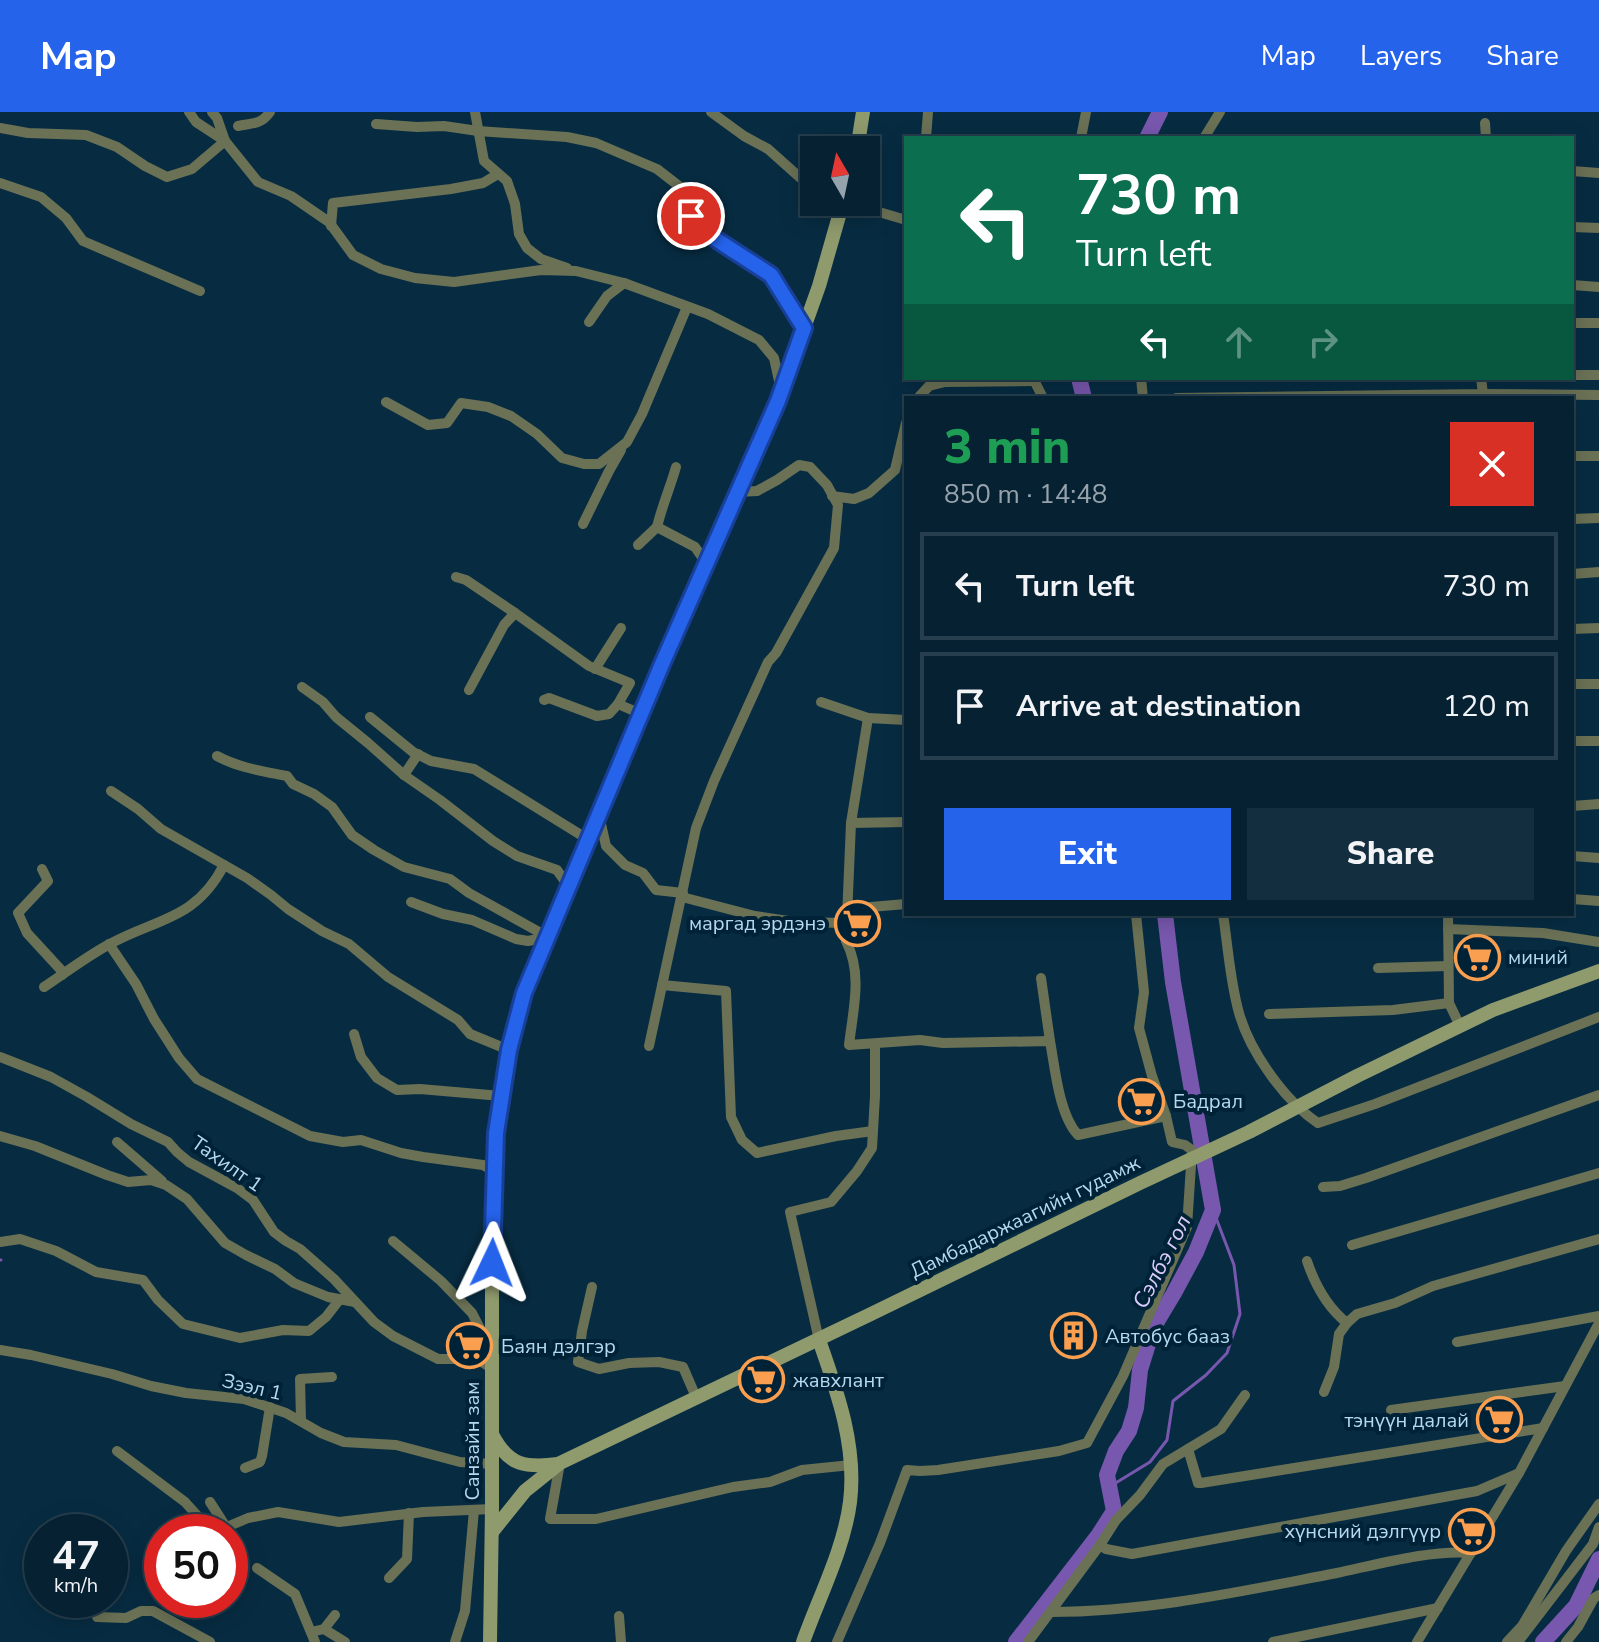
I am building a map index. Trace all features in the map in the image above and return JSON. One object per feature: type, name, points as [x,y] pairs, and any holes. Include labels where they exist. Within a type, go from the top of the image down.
[{"type":"main road","points":[[859,136],[863,112]]},
{"type":"main road","name":"Санзайн зам","points":[[490,1642],[494,1171],[496,1133],[509,1050],[524,993],[781,392],[819,286],[839,216]]},
{"type":"main road","name":"Дамбадаржаагийн гудамж","points":[[492,1532],[525,1491],[560,1463],[1249,1132],[1493,1010],[1599,971]]},
{"type":"main road","points":[[803,1642],[842,1537],[850,1502],[851,1465],[846,1430],[819,1340]]},
{"type":"main road","points":[[492,1435],[500,1449],[519,1463],[543,1466],[560,1463]]},
{"type":"street","points":[[189,112],[196,122],[225,141],[258,182],[291,196],[329,222],[353,255],[381,269],[415,278],[454,282],[541,270],[576,271]]},
{"type":"street","points":[[212,112],[225,141]]},
{"type":"street","points":[[238,126],[261,122],[270,112]]},
{"type":"street","points":[[475,112],[484,161],[507,181],[515,204],[519,234],[527,248],[541,259],[624,283],[708,314],[759,340],[774,358],[781,392]]},
{"type":"street","points":[[711,112],[768,149],[800,178]]},
{"type":"street","points":[[926,136],[928,112]]},
{"type":"street","points":[[1081,136],[1086,112]]},
{"type":"street","points":[[1205,136],[1220,112]]},
{"type":"street","points":[[1485,123],[1486,136]]},
{"type":"street","points":[[376,124],[444,126],[567,137],[596,143],[657,169],[688,193],[691,216],[717,240],[771,275],[804,328]]},
{"type":"street","points":[[0,128],[28,133],[86,135],[117,147],[167,177],[192,169],[225,141]]},
{"type":"street","points":[[1574,171],[1599,173]]},
{"type":"street","points":[[331,226],[333,203],[451,189],[483,183],[498,174]]},
{"type":"street","points":[[0,183],[41,197],[66,218],[83,241],[200,291]]},
{"type":"street","points":[[880,212],[904,219]]},
{"type":"street","points":[[1574,227],[1599,228]]},
{"type":"street","points":[[589,322],[607,296],[624,283]]},
{"type":"street","points":[[1574,285],[1599,287]]},
{"type":"street","points":[[583,524],[642,414],[687,307]]},
{"type":"street","points":[[1574,323],[1599,323]]},
{"type":"street","points":[[1574,375],[1599,375]]},
{"type":"street","points":[[920,396],[929,386],[945,382],[1034,380]]},
{"type":"street","points":[[1481,380],[1483,394]]},
{"type":"street","points":[[1330,396],[1599,395]]},
{"type":"street","points":[[386,402],[428,425],[447,423],[461,403],[488,407],[520,422],[562,458],[584,464],[599,464],[627,442]]},
{"type":"street","points":[[832,496],[854,499],[869,493],[895,470],[904,432]]},
{"type":"street","points":[[1574,456],[1599,456]]},
{"type":"street","points":[[649,1046],[696,828],[768,662],[776,653],[834,548],[838,505],[827,485],[810,467],[799,465],[757,491],[737,492]]},
{"type":"street","points":[[638,545],[657,527],[676,467]]},
{"type":"street","points":[[1574,519],[1599,518]]},
{"type":"street","points":[[657,527],[695,547],[706,563]]},
{"type":"street","points":[[1574,574],[1599,572]]},
{"type":"street","points":[[456,577],[466,580],[595,669],[630,683],[609,714],[597,716],[549,698],[544,700]]},
{"type":"street","points":[[469,690],[504,625],[515,613]]},
{"type":"street","points":[[595,669],[621,628]]},
{"type":"street","points":[[1574,629],[1599,628]]},
{"type":"street","points":[[1574,684],[1599,684]]},
{"type":"street","points":[[302,687],[404,775],[517,856],[557,870],[569,887]]},
{"type":"street","points":[[821,702],[868,718],[904,720]]},
{"type":"street","points":[[618,704],[641,714]]},
{"type":"street","points":[[370,717],[418,754],[431,761],[474,769],[589,840]]},
{"type":"street","points":[[868,718],[851,823],[846,941],[854,956],[856,980],[849,1045],[920,1040],[943,1043],[1050,1041]]},
{"type":"street","points":[[1574,741],[1599,741]]},
{"type":"street","points":[[404,775],[418,754]]},
{"type":"street","points":[[217,756],[241,767],[287,776],[293,784],[332,807],[352,835],[374,850],[404,867],[450,879],[548,937]]},
{"type":"street","points":[[111,791],[161,829],[224,865],[322,931],[349,944],[388,977],[458,1020],[470,1034],[509,1050]]},
{"type":"street","points":[[1574,806],[1599,804]]},
{"type":"street","points":[[599,815],[606,846],[625,865],[643,873],[656,890],[755,916],[795,922],[846,923]]},
{"type":"street","points":[[851,823],[904,822]]},
{"type":"street","points":[[1574,856],[1599,858]]},
{"type":"street","points":[[44,987],[109,944],[182,912],[197,901],[224,865]]},
{"type":"street","points":[[42,869],[48,881],[18,913],[27,933],[61,970],[62,975]]},
{"type":"street","points":[[1574,899],[1599,901]]},
{"type":"street","points":[[411,902],[443,914],[472,920],[516,939],[528,941],[548,937]]},
{"type":"street","points":[[847,909],[904,904]]},
{"type":"street","points":[[837,1642],[907,1470],[968,1465],[1059,1451],[1087,1443],[1123,1376],[1187,1227],[1192,1150],[1172,1142],[1139,1028],[1144,992],[1136,916]]},
{"type":"street","points":[[1223,916],[1239,1015],[1252,1043],[1278,1084],[1316,1122],[1322,1123],[1375,1104],[1599,1017]]},
{"type":"street","points":[[1448,916],[1449,1003],[1460,1026]]},
{"type":"street","points":[[1448,929],[1543,933],[1599,942]]},
{"type":"street","points":[[109,944],[179,1058],[197,1079],[310,1136],[343,1142],[361,1140],[401,1153],[483,1165],[494,1171]]},
{"type":"street","points":[[1378,968],[1448,966]]},
{"type":"street","points":[[1041,978],[1061,1098],[1072,1129],[1078,1135],[1166,1116]]},
{"type":"street","points":[[662,985],[726,991],[731,1117],[742,1140],[757,1153],[873,1131]]},
{"type":"street","points":[[1269,1014],[1393,1010],[1449,1003]]},
{"type":"street","points":[[354,1034],[361,1057],[377,1078],[397,1090],[501,1096]]},
{"type":"street","points":[[819,1340],[790,1212],[831,1202],[872,1148],[875,1044]]},
{"type":"street","name":"Тахилт 1","points":[[0,1057],[63,1084],[168,1142],[189,1162],[237,1188],[253,1200],[274,1232],[300,1249],[334,1279],[374,1322],[393,1336],[438,1359],[477,1359],[493,1369]]},
{"type":"street","points":[[1323,1187],[1340,1186],[1366,1178],[1599,1095]]},
{"type":"street","points":[[0,1136],[35,1146],[128,1182],[151,1180],[166,1185]]},
{"type":"street","points":[[117,1142],[166,1185],[187,1199],[225,1243],[275,1269],[294,1283],[328,1297],[355,1302]]},
{"type":"street","points":[[1352,1245],[1599,1173]]},
{"type":"street","points":[[0,1242],[20,1239],[56,1251],[96,1272],[143,1280],[183,1324],[240,1338],[283,1330],[309,1331],[326,1317],[340,1299]]},
{"type":"street","points":[[1324,1392],[1334,1367],[1339,1334],[1357,1314],[1395,1303],[1433,1286],[1599,1239]]},
{"type":"street","points":[[393,1241],[441,1281],[472,1313],[492,1353]]},
{"type":"street","points":[[1307,1261],[1315,1284],[1335,1314],[1347,1323]]},
{"type":"street","points":[[592,1287],[578,1362],[599,1369],[629,1363],[659,1362],[683,1367],[696,1397]]},
{"type":"street","points":[[1457,1342],[1599,1316]]},
{"type":"street","points":[[1417,1642],[1519,1473],[1599,1323]]},
{"type":"street","name":"Зээл 1","points":[[0,1350],[112,1374],[151,1386],[244,1399],[286,1413],[344,1442],[396,1445],[460,1462],[492,1464]]},
{"type":"street","points":[[301,1421],[300,1379],[332,1377]]},
{"type":"street","points":[[1391,1410],[1565,1386]]},
{"type":"street","points":[[1028,1642],[1116,1520],[1163,1464],[1221,1429],[1245,1395]]},
{"type":"street","points":[[245,1468],[260,1462],[270,1407]]},
{"type":"street","points":[[1188,1449],[1198,1483],[1201,1483],[1543,1428]]},
{"type":"street","points":[[117,1451],[197,1514]]},
{"type":"street","points":[[560,1463],[550,1519],[596,1519],[733,1487],[770,1482],[802,1470],[851,1465]]},
{"type":"street","points":[[1100,1545],[1132,1554],[1179,1546],[1477,1491],[1519,1473]]},
{"type":"street","points":[[210,1502],[218,1514]]},
{"type":"street","points":[[1507,1642],[1522,1626],[1566,1551],[1599,1504]]},
{"type":"street","points":[[248,1518],[278,1512],[339,1522],[409,1513],[492,1509]]},
{"type":"street","points":[[455,1642],[465,1611],[474,1510]]},
{"type":"street","points":[[389,1578],[407,1559],[409,1513]]},
{"type":"street","points":[[1518,1642],[1595,1547],[1599,1527]]},
{"type":"street","points":[[1051,1612],[1189,1601],[1455,1551],[1471,1553]]},
{"type":"street","points":[[257,1568],[295,1594],[313,1637],[335,1615]]},
{"type":"street","points":[[1566,1642],[1599,1595]]},
{"type":"street","points":[[1273,1642],[1438,1608]]},
{"type":"street","points":[[128,1617],[141,1611],[153,1611],[210,1642]]},
{"type":"street","points":[[619,1616],[621,1642]]},
{"type":"street","points":[[324,1629],[345,1642]]},
{"type":"waterway","name":"Сэлбэ гол","points":[[1148,136],[1160,112]]},
{"type":"waterway","name":"Сэлбэ гол","points":[[1080,380],[1084,396]]},
{"type":"waterway","name":"Сэлбэ гол","points":[[1016,1642],[1114,1511],[1107,1475],[1116,1451],[1129,1431],[1136,1408],[1140,1370],[1153,1328],[1196,1252],[1213,1210],[1173,982],[1165,916]]},
{"type":"waterway","points":[[1109,1487],[1150,1462],[1167,1440],[1173,1401],[1206,1375],[1227,1353],[1240,1314],[1234,1265],[1213,1210]]},
{"type":"waterway","points":[[1543,1642],[1576,1606],[1599,1559]]},
{"type":"place","name":"маргад эрдэнэ","points":[[857,923]]},
{"type":"place","name":"миний","points":[[1477,957]]},
{"type":"place","name":"Бадрал","points":[[1142,1101]]},
{"type":"place","name":"Автобус бааз","points":[[1074,1336]]},
{"type":"place","name":"Баян дэлгэр","points":[[470,1346]]},
{"type":"place","name":"жавхлант","points":[[762,1380]]},
{"type":"place","name":"тэнүүн далай","points":[[1500,1420]]},
{"type":"place","name":"хүнсний дэлгүүр","points":[[1472,1531]]},
{"type":"route","points":[[492,1263],[496,1133],[503,1079],[524,993],[662,664],[778,401],[804,328],[771,275],[717,240],[691,216]]}]
